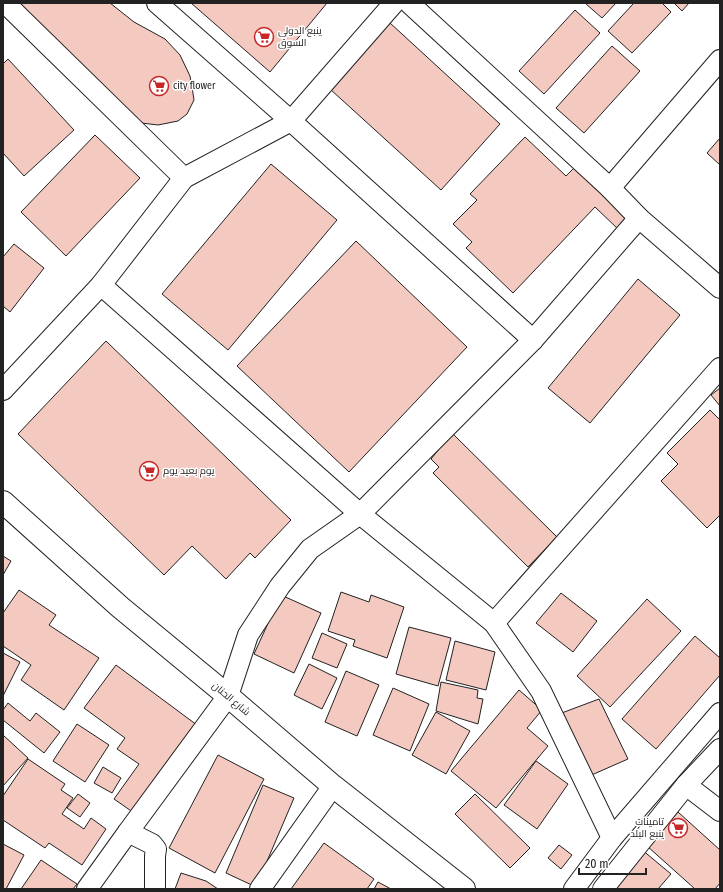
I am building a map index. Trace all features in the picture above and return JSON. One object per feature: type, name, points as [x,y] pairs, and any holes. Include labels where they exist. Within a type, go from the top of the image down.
[{"type":"main road","name":"شارع الحنان","points":[[3,502],[120,607],[228,696],[332,786],[464,889]]},
{"type":"street","points":[[5,3],[184,178]]},
{"type":"street","points":[[157,3],[291,121],[533,340]]},
{"type":"street","points":[[3,390],[101,285],[184,178],[291,121],[394,3]]},
{"type":"street","points":[[409,3],[610,188],[639,218],[720,288]]},
{"type":"street","points":[[610,188],[720,60]]},
{"type":"street","points":[[87,889],[228,696],[248,635],[280,586],[310,549],[360,514],[533,340],[639,218]]},
{"type":"street","points":[[101,285],[360,514],[494,623],[541,691],[612,838]]},
{"type":"street","points":[[494,623],[720,368]]},
{"type":"street","points":[[574,889],[612,838],[720,712]]},
{"type":"street","points":[[603,889],[686,786],[720,749]]},
{"type":"street","points":[[260,889],[332,786]]},
{"type":"street","points":[[686,786],[720,811]]},
{"type":"street","points":[[128,832],[152,844],[156,849],[156,889]]},
{"type":"building","points":[[10,3],[110,3],[134,22],[165,39],[180,55],[190,76],[194,100],[187,114],[178,121],[158,125],[133,122]]},
{"type":"building","name":"ينبع الدولى السوق","points":[[191,3],[327,3],[270,72]]},
{"type":"building","points":[[585,3],[616,3],[602,18]]},
{"type":"building","points":[[634,3],[662,3],[671,12],[632,53],[608,31]]},
{"type":"building","points":[[674,3],[689,3],[682,11]]},
{"type":"building","points":[[575,10],[600,33],[544,94],[519,71]]},
{"type":"building","points":[[390,23],[500,124],[441,190],[330,89]]},
{"type":"building","points":[[612,46],[640,71],[584,133],[556,108]]},
{"type":"building","points":[[8,59],[74,130],[24,176],[3,153],[3,64]]},
{"type":"building","points":[[95,135],[140,178],[66,256],[21,212]]},
{"type":"building","points":[[525,137],[566,176],[574,168],[628,220],[619,230],[595,207],[513,293],[466,248],[472,242],[453,224],[477,200],[470,194]]},
{"type":"building","points":[[720,138],[720,165],[707,153]]},
{"type":"building","points":[[271,164],[337,220],[228,350],[162,294]]},
{"type":"building","points":[[356,241],[467,347],[349,472],[237,366]]},
{"type":"building","points":[[14,244],[44,268],[10,312],[3,306],[3,257]]},
{"type":"building","points":[[638,279],[680,315],[590,423],[548,388]]},
{"type":"building","name":"يوم بعيد يوم","points":[[106,341],[291,520],[255,558],[250,553],[226,579],[192,546],[164,575],[18,434]]},
{"type":"building","points":[[720,388],[720,406],[711,395]]},
{"type":"building","points":[[710,410],[720,420],[720,515],[707,528],[661,481],[678,464],[667,453]]},
{"type":"building","points":[[452,433],[557,537],[528,567],[433,473],[439,467],[431,459]]},
{"type":"building","points":[[3,556],[11,561],[3,575]]},
{"type":"building","points":[[19,590],[56,615],[49,625],[99,658],[64,710],[21,680],[31,665],[3,646],[3,613]]},
{"type":"building","points":[[341,592],[369,602],[371,595],[404,607],[387,658],[353,646],[355,640],[328,631]]},
{"type":"building","points":[[561,593],[597,621],[573,652],[536,623]]},
{"type":"building","points":[[281,595],[321,613],[294,673],[254,654]]},
{"type":"building","points":[[647,599],[681,631],[610,707],[577,676]]},
{"type":"building","points":[[409,627],[451,638],[438,686],[396,674]]},
{"type":"building","points":[[322,633],[347,644],[337,668],[312,658]]},
{"type":"building","points":[[695,636],[720,658],[720,675],[656,749],[622,719]]},
{"type":"building","points":[[455,641],[495,652],[486,690],[446,680]]},
{"type":"building","points":[[3,653],[20,662],[3,696]]},
{"type":"building","points":[[309,664],[337,678],[322,709],[294,695]]},
{"type":"building","points":[[116,665],[201,728],[137,815],[114,799],[139,764],[117,749],[125,738],[84,708]]},
{"type":"building","points":[[346,671],[379,685],[357,736],[325,722]]},
{"type":"building","points":[[441,682],[478,690],[477,698],[483,699],[478,724],[436,711]]},
{"type":"building","points":[[393,688],[429,704],[410,751],[373,735]]},
{"type":"building","points":[[519,690],[542,710],[527,728],[548,746],[496,808],[451,771]]},
{"type":"building","points":[[599,699],[628,759],[587,777],[559,714]]},
{"type":"building","points":[[8,703],[30,721],[36,713],[60,732],[44,753],[3,720],[3,710]]},
{"type":"building","points":[[436,712],[470,731],[446,774],[412,755]]},
{"type":"building","points":[[77,724],[109,745],[85,782],[53,761]]},
{"type":"building","points":[[3,735],[28,758],[3,786]]},
{"type":"building","points":[[218,755],[264,779],[215,873],[169,848]]},
{"type":"building","points":[[28,759],[65,784],[61,790],[73,798],[62,814],[84,829],[91,818],[106,829],[82,865],[49,843],[45,848],[3,820],[3,796]]},
{"type":"building","points":[[536,761],[568,784],[537,829],[504,805]]},
{"type":"building","points":[[103,767],[121,778],[112,793],[94,783]]},
{"type":"building","points":[[263,785],[294,798],[256,887],[226,873]]},
{"type":"building","points":[[78,794],[90,803],[80,817],[67,808]]},
{"type":"building","points":[[475,794],[530,848],[510,868],[455,814]]},
{"type":"building","points":[[678,812],[720,850],[720,883],[715,889],[695,889],[647,846]]},
{"type":"building","points":[[324,843],[374,879],[367,889],[291,889]]},
{"type":"building","points":[[3,844],[24,855],[6,889],[3,889]]},
{"type":"building","points":[[559,845],[572,855],[561,869],[548,858]]},
{"type":"building","points":[[641,849],[671,874],[658,889],[608,889]]},
{"type":"building","points":[[41,860],[77,884],[73,889],[21,889]]},
{"type":"building","points":[[181,873],[206,881],[218,889],[175,889]]},
{"type":"building","points":[[378,882],[391,889],[374,889]]},
{"type":"place","name":"ينبع الدولى السوق","points":[[264,37]]},
{"type":"place","name":"city flower","points":[[159,86]]},
{"type":"place","name":"يوم بعيد يوم","points":[[149,471]]},
{"type":"place","name":"تامينات ينبع البلد","points":[[678,828]]}]
